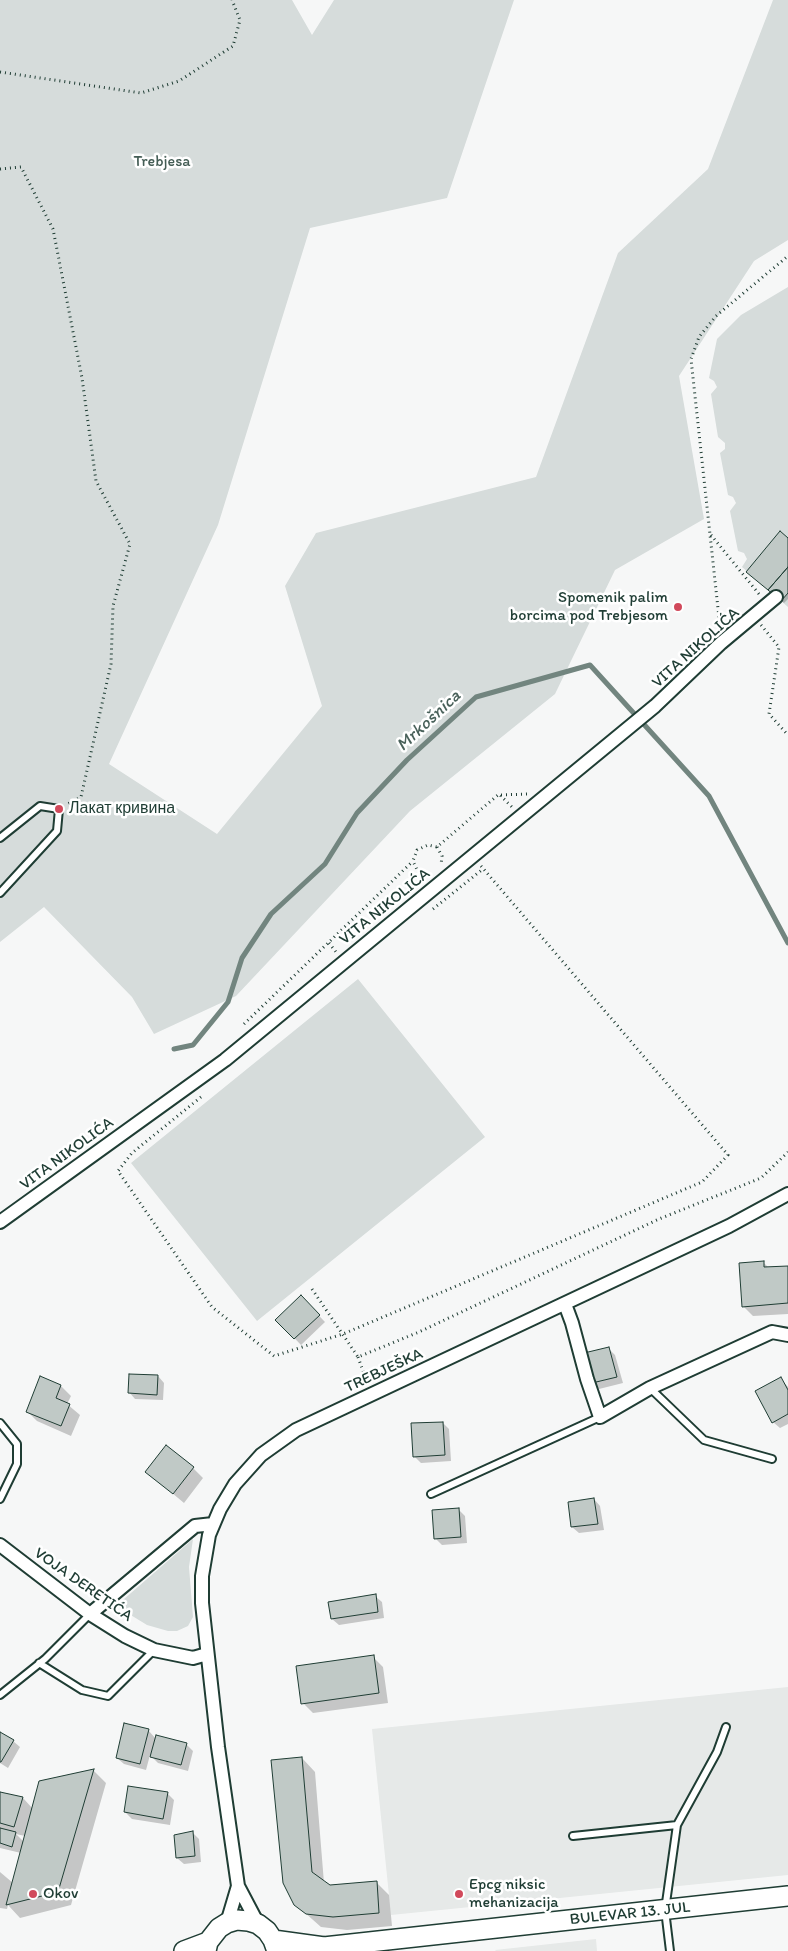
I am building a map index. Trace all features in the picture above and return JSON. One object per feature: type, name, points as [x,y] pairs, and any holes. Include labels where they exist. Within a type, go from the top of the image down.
[{"type":"street","name":"VITA NIKOLIĆA","points":[[0,1222],[218,1066],[433,880],[472,856],[656,706],[721,643],[772,600]]},
{"type":"street","name":"TREBJEŠKA","points":[[238,1886],[216,1730],[202,1603],[202,1576],[206,1549],[213,1524],[235,1484],[252,1463],[270,1447],[296,1430],[729,1226],[788,1194]]},
{"type":"street","points":[[565,1304],[600,1417],[650,1388],[772,1332],[788,1335]]},
{"type":"street","points":[[90,1614],[195,1526],[213,1524]]},
{"type":"street","name":"VOJA DERETIĆA","points":[[0,1545],[90,1614],[125,1636],[154,1650],[193,1658],[207,1654]]},
{"type":"street","points":[[227,1923],[238,1886]]},
{"type":"street","points":[[238,1886],[258,1924]]},
{"type":"street","name":"BULEVAR 13. JUL","points":[[275,1946],[318,1949],[788,1896]]},
{"type":"street","points":[[184,1951],[207,1946],[219,1928],[237,1920],[258,1924],[267,1931],[275,1946]]},
{"type":"lane","points":[[0,838],[40,806],[59,809],[57,832],[0,893]]},
{"type":"lane","points":[[650,1388],[704,1440],[772,1459]]},
{"type":"lane","points":[[431,1494],[600,1417]]},
{"type":"lane","points":[[0,1423],[17,1444],[17,1464],[0,1499]]},
{"type":"lane","points":[[0,1695],[39,1663],[90,1614]]},
{"type":"lane","points":[[39,1663],[82,1690],[108,1696],[154,1650]]},
{"type":"lane","points":[[670,1951],[665,1910],[677,1825],[717,1752],[726,1727]]},
{"type":"lane","points":[[573,1836],[677,1825]]},
{"type":"path","points":[[0,72],[141,94],[179,81],[233,46],[240,20],[232,0]]},
{"type":"path","points":[[0,169],[21,167],[53,229],[82,378],[96,481],[130,544],[113,606],[111,664],[81,798],[59,809]]},
{"type":"path","points":[[721,643],[690,359],[699,337],[716,316],[788,256]]},
{"type":"path","points":[[710,535],[772,600]]},
{"type":"path","points":[[754,617],[779,647],[769,714],[788,735]]},
{"type":"path","points":[[239,1029],[413,861],[417,850],[428,845],[437,846],[500,794],[521,816]]},
{"type":"path","points":[[413,861],[418,872],[433,880],[441,865],[442,856],[437,846]]},
{"type":"path","points":[[208,1091],[132,1152],[118,1171],[212,1307],[274,1356],[342,1334],[702,1182],[728,1156],[472,856]]},
{"type":"path","points":[[430,912],[483,869]]},
{"type":"path","points":[[358,1357],[420,1332],[659,1219],[761,1178],[788,1152]]},
{"type":"path","points":[[312,1289],[358,1357],[372,1394]]},
{"type":"shaded area","points":[[788,1687],[788,1875],[391,1915],[372,1729]]},
{"type":"shaded area","points":[[596,1939],[597,1951],[495,1950]]},
{"type":"green space","name":"Trebjesa","points":[[0,0],[292,0],[312,35],[334,0],[514,0],[447,198],[310,228],[218,525],[109,764],[217,834],[322,706],[285,586],[316,533],[536,477],[618,253],[708,169],[773,0],[788,0],[788,240],[754,261],[679,376],[704,519],[615,570],[555,694],[410,811],[236,996],[154,1034],[132,997],[44,907],[0,942]]},
{"type":"green space","points":[[788,287],[788,607],[742,567],[747,559],[744,553],[738,551],[730,511],[736,503],[733,497],[728,495],[720,453],[725,449],[725,443],[718,437],[711,394],[717,387],[714,381],[709,378],[717,339],[741,315]]},
{"type":"green space","points":[[358,979],[485,1137],[257,1321],[131,1163]]},
{"type":"green space","points":[[193,1539],[189,1567],[193,1617],[188,1626],[177,1631],[168,1631],[147,1625],[116,1606]]},
{"type":"building","points":[[780,531],[788,538],[788,567],[768,590],[746,572]]},
{"type":"building","points":[[788,567],[788,593],[781,601],[768,590]]},
{"type":"building","points":[[764,1261],[764,1267],[788,1266],[788,1303],[742,1307],[739,1263]]},
{"type":"building","points":[[301,1295],[320,1315],[294,1339],[275,1320]]},
{"type":"building","points":[[609,1347],[617,1377],[592,1383],[584,1353]]},
{"type":"building","points":[[129,1374],[158,1375],[157,1395],[128,1393]]},
{"type":"building","points":[[40,1376],[61,1385],[56,1398],[70,1404],[61,1426],[26,1412]]},
{"type":"building","points":[[781,1377],[788,1390],[788,1414],[772,1423],[755,1391]]},
{"type":"building","points":[[443,1422],[445,1455],[413,1457],[411,1423]]},
{"type":"building","points":[[166,1445],[194,1467],[173,1494],[145,1472]]},
{"type":"building","points":[[594,1498],[598,1524],[571,1527],[568,1502]]},
{"type":"building","points":[[459,1508],[461,1537],[434,1539],[432,1510]]},
{"type":"building","points":[[376,1594],[378,1612],[331,1619],[328,1602]]},
{"type":"building","points":[[374,1655],[379,1693],[301,1704],[296,1666]]},
{"type":"building","points":[[124,1723],[149,1729],[140,1764],[116,1758]]},
{"type":"building","points":[[0,1732],[14,1740],[1,1762],[0,1762]]},
{"type":"building","points":[[156,1735],[187,1743],[181,1765],[150,1757]]},
{"type":"building","points":[[302,1757],[312,1872],[330,1885],[377,1881],[379,1913],[333,1917],[306,1914],[294,1905],[283,1883],[271,1760]]},
{"type":"building","points":[[94,1769],[58,1892],[6,1905],[39,1781]]},
{"type":"building","points":[[128,1786],[168,1792],[163,1819],[124,1812]]},
{"type":"building","points":[[0,1792],[23,1797],[14,1827],[0,1823]]},
{"type":"building","points":[[0,1828],[16,1832],[12,1847],[0,1843]]},
{"type":"building","points":[[193,1831],[195,1856],[176,1858],[174,1835]]},
{"type":"waterway","name":"Mrkošnica","points":[[174,1049],[193,1045],[228,1002],[242,958],[271,914],[325,864],[357,813],[407,760],[476,697],[590,665],[709,796],[788,943]]},
{"type":"place","name":"Spomenik palim borcima pod Trebjesom","points":[[678,607]]},
{"type":"place","name":"Лакат кривина","points":[[59,809]]},
{"type":"place","name":"Okov","points":[[33,1894]]},
{"type":"place","name":"Epcg niksic mehanizacija","points":[[459,1894]]}]
